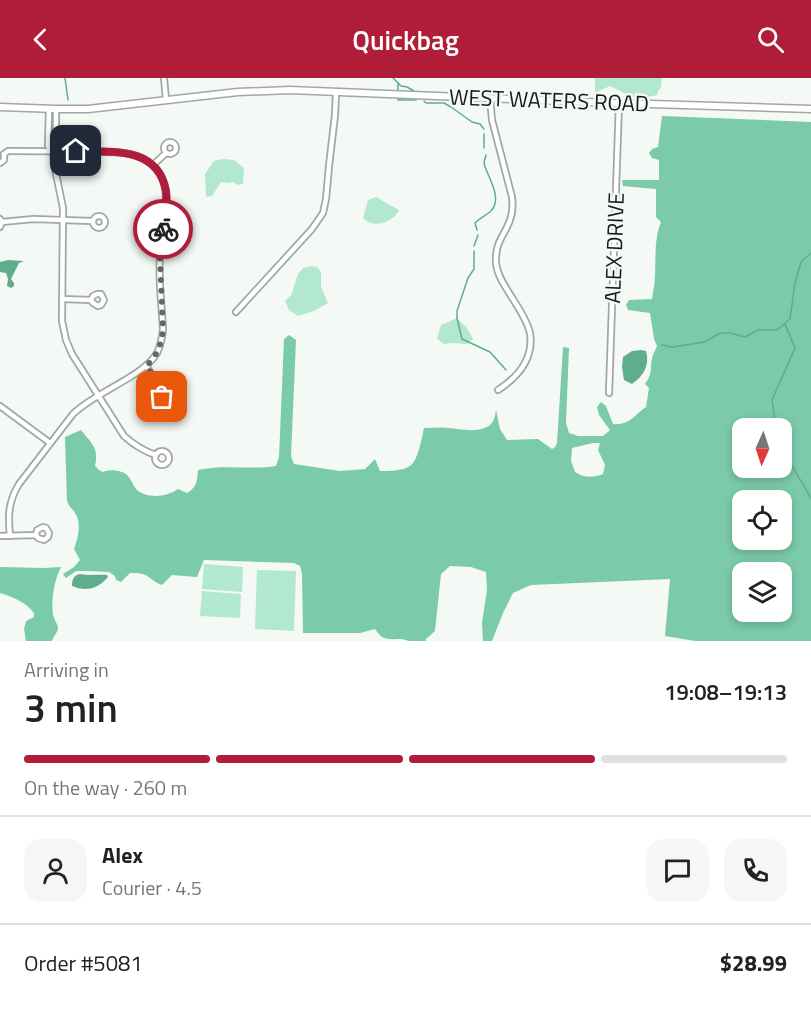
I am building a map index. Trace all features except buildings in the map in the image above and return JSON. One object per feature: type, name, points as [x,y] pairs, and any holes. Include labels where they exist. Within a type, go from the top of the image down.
[{"type":"street","points":[[164,78],[166,100]]},
{"type":"street","name":"WEST WATERS ROAD","points":[[0,107],[88,109],[249,92],[290,90],[811,109]]},
{"type":"street","points":[[236,312],[312,229],[323,213],[336,115],[336,92]]},
{"type":"street","points":[[490,98],[492,120],[513,197],[513,209],[496,250],[497,267],[503,283],[530,332],[530,347],[526,362],[519,373],[498,390]]},
{"type":"street","name":"ALEX DRIVE","points":[[609,393],[619,103]]},
{"type":"street","points":[[49,109],[48,145],[53,151]]},
{"type":"street","points":[[56,109],[56,145],[53,151],[61,197],[62,321],[66,340],[72,354],[124,436],[135,445],[156,455]]},
{"type":"street","points":[[0,163],[4,160],[2,153],[8,151],[108,152],[133,155],[153,165],[161,175],[167,193],[160,258],[163,330],[159,350],[146,366],[81,406],[74,413],[12,496],[9,511],[10,536]]},
{"type":"street","points":[[153,165],[166,153]]},
{"type":"street","points":[[0,223],[33,219],[93,221]]},
{"type":"street","points":[[62,299],[92,300]]},
{"type":"street","points":[[146,366],[160,385]]},
{"type":"street","points":[[1,409],[50,443]]},
{"type":"street","points":[[0,536],[36,535]]},
{"type":"shaded area","points":[[595,78],[662,78],[661,88],[657,95],[638,97],[610,86],[595,93]]},
{"type":"shaded area","points":[[662,116],[811,122],[811,641],[695,641],[665,636],[670,579],[531,585],[513,593],[492,641],[483,641],[486,572],[471,567],[450,566],[441,574],[435,631],[426,641],[410,641],[386,638],[375,629],[360,633],[303,633],[302,574],[300,566],[294,563],[204,560],[197,577],[172,575],[162,585],[137,573],[130,573],[121,582],[109,572],[76,571],[66,578],[63,574],[80,560],[74,549],[78,535],[78,521],[67,501],[65,437],[81,430],[94,446],[95,466],[99,470],[124,473],[137,490],[152,496],[163,495],[178,489],[187,493],[196,484],[198,470],[218,467],[276,466],[279,457],[284,339],[289,335],[296,340],[291,456],[294,464],[340,471],[365,469],[375,459],[380,471],[403,469],[413,463],[424,428],[481,429],[492,422],[496,410],[500,429],[507,440],[538,439],[552,449],[557,443],[563,347],[569,348],[566,423],[569,433],[578,436],[603,436],[610,430],[599,415],[597,407],[601,402],[606,406],[613,424],[631,419],[646,407],[649,388],[645,384],[657,346],[650,313],[628,310],[626,305],[629,300],[652,299],[656,241],[661,222],[656,217],[656,189],[623,186],[622,180],[659,180],[659,160],[652,158],[649,153],[658,147]],"holes":[[[600,443],[598,450],[605,465],[603,474],[589,477],[575,472],[571,461],[572,448]]]},
{"type":"shaded area","points":[[234,160],[244,168],[243,184],[221,182],[212,196],[206,197],[205,174],[214,161]]},
{"type":"shaded area","points":[[376,197],[399,210],[392,218],[377,224],[363,218],[368,200]]},
{"type":"shaded area","points":[[24,261],[19,263],[11,279],[14,286],[11,288],[7,286],[6,273],[0,272],[0,262]]},
{"type":"shaded area","points":[[317,267],[321,272],[321,287],[328,303],[298,316],[289,310],[285,301],[292,294],[298,274],[303,268]]},
{"type":"shaded area","points":[[457,318],[467,328],[473,339],[467,344],[444,344],[437,339],[441,325]]},
{"type":"shaded area","points":[[632,351],[646,351],[646,365],[643,373],[632,384],[624,380],[623,357]]},
{"type":"shaded area","points":[[204,564],[243,567],[242,592],[202,589]]},
{"type":"shaded area","points":[[0,567],[61,567],[52,609],[58,628],[52,641],[26,641],[24,629],[26,621],[34,617],[34,613],[19,600],[0,593]]},
{"type":"shaded area","points":[[257,570],[296,571],[294,631],[255,629]]},
{"type":"shaded area","points":[[76,575],[107,575],[108,577],[96,587],[82,589],[72,586]]},
{"type":"shaded area","points":[[202,591],[241,594],[240,618],[200,616]]},
{"type":"waterway","points":[[65,78],[68,100]]},
{"type":"waterway","points":[[393,78],[401,86],[414,91]]},
{"type":"waterway","points":[[398,84],[398,91]]},
{"type":"waterway","points":[[419,92],[425,92]]},
{"type":"waterway","points":[[398,99],[416,100]]},
{"type":"waterway","points":[[424,101],[444,103],[472,122],[480,124],[484,129]]},
{"type":"waterway","points":[[484,134],[484,148]]},
{"type":"waterway","points":[[477,230],[475,223],[490,212],[495,202],[494,190],[484,162],[486,155]]},
{"type":"waterway","points":[[474,246],[478,235]]},
{"type":"waterway","points":[[474,251],[474,269],[468,278],[457,311],[462,339],[490,352],[506,370]]},
{"type":"waterway","points":[[662,345],[672,347],[705,342],[720,333],[745,337],[758,330],[777,330],[790,319],[795,283],[801,262],[811,253]]},
{"type":"waterway","points":[[774,418],[772,400],[795,348],[785,324]]},
{"type":"waterway","points":[[792,466],[811,498]]},
{"type":"way so far","points":[[162,397],[168,395],[170,388],[167,384],[160,385],[146,366],[159,350],[162,341],[160,258],[163,229]]},
{"type":"route","points":[[76,151],[133,155],[141,157],[158,170],[167,193],[163,229]]}]
